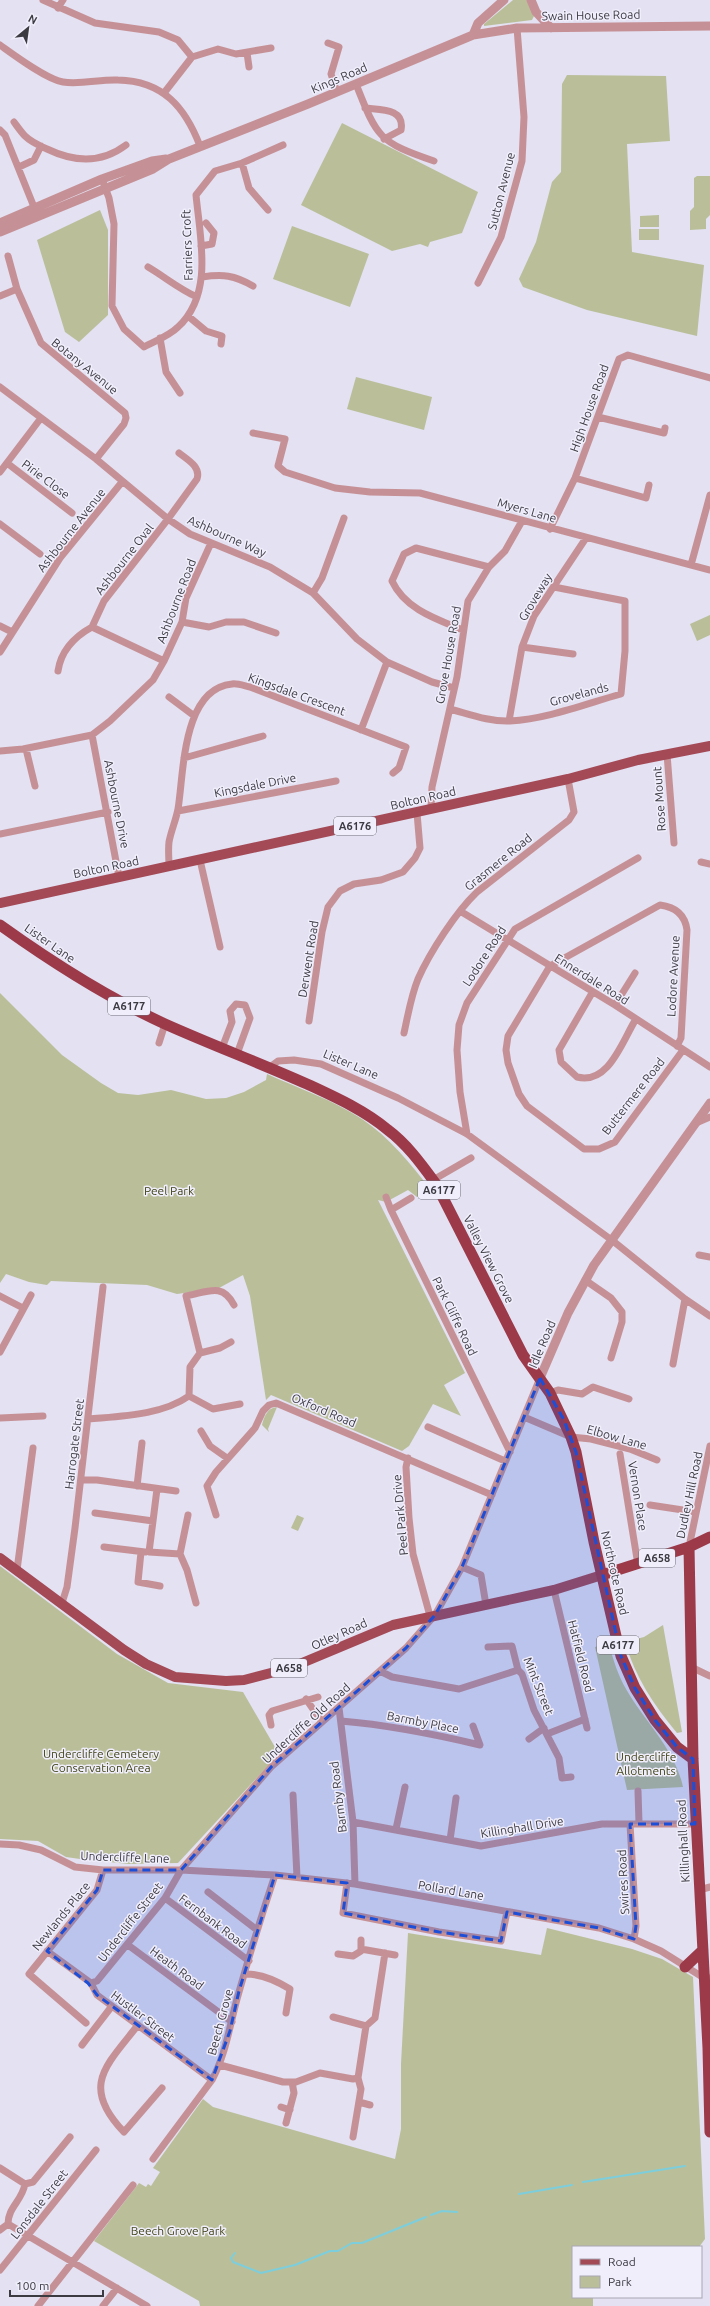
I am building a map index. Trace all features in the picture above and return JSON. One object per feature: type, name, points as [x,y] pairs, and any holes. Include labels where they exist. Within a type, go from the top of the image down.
[{"type":"highway","name":"Lister Lane","points":[[0,925],[63,969],[112,998],[165,1024],[270,1067]]},
{"type":"highway","name":"Valley View Grove","points":[[270,1067],[346,1102],[365,1113],[389,1130],[417,1158],[433,1180],[523,1355],[540,1378]]},
{"type":"highway","name":"Northcote Road","points":[[540,1378],[550,1393],[571,1437],[576,1452],[594,1542],[621,1656],[635,1688],[655,1720],[677,1748],[693,1759]]},
{"type":"highway","name":"A658","points":[[602,1575],[638,1565],[689,1547],[710,1537]]},
{"type":"highway","name":"Killinghall Road","points":[[689,1547],[695,1824],[703,1950],[707,1978],[710,2132]]},
{"type":"highway","points":[[685,1967],[703,1950]]},
{"type":"main road","name":"Bolton Road","points":[[3,903],[568,779],[638,760],[710,746]]},
{"type":"main road","name":"A6176","points":[[0,912],[3,903]]},
{"type":"main road","name":"Otley Road","points":[[0,1558],[146,1664],[175,1677],[226,1681],[244,1680],[290,1668],[393,1625],[554,1590],[602,1575]]},
{"type":"street","points":[[43,0],[58,8],[95,23],[159,32],[178,40],[192,57]]},
{"type":"street","points":[[58,8],[63,0]]},
{"type":"street","points":[[531,0],[536,12],[551,28]]},
{"type":"street","points":[[473,35],[478,23],[501,1]]},
{"type":"street","name":"Swain House Road","points":[[473,35],[517,28],[710,26]]},
{"type":"street","name":"Sutton Avenue","points":[[478,283],[501,237],[522,161],[524,117],[517,28]]},
{"type":"street","name":"Kings Road","points":[[0,223],[106,189],[153,169],[169,159],[337,92],[473,35]]},
{"type":"street","points":[[328,43],[338,47],[331,74],[337,92]]},
{"type":"street","points":[[0,45],[26,64],[62,82],[120,80],[143,84],[164,93],[181,108],[192,127],[200,146]]},
{"type":"street","points":[[164,93],[192,57],[218,49],[236,54],[271,48]]},
{"type":"street","points":[[247,53],[249,67]]},
{"type":"street","points":[[356,84],[365,108],[378,132],[384,139],[407,152],[434,161]]},
{"type":"street","points":[[365,108],[392,111],[399,115],[402,122],[401,130],[384,139]]},
{"type":"street","points":[[14,122],[26,137],[41,146],[76,160],[98,159],[114,154],[126,145]]},
{"type":"street","points":[[0,130],[6,135],[36,211]]},
{"type":"street","name":"Farriers Croft","points":[[106,189],[114,224],[112,306],[124,329],[144,347],[178,327],[188,316],[197,297],[202,277],[196,195],[215,171],[242,164],[283,145]]},
{"type":"street","points":[[19,166],[34,160],[41,146]]},
{"type":"street","name":"Kings Road","points":[[0,232],[36,211],[102,179],[152,161],[169,159]]},
{"type":"street","points":[[242,164],[249,188],[268,210]]},
{"type":"street","points":[[102,179],[106,189]]},
{"type":"street","points":[[200,246],[212,244],[214,233],[206,223]]},
{"type":"street","name":"Botany Avenue","points":[[8,256],[16,289],[41,343],[125,413],[126,418],[124,424],[96,459]]},
{"type":"street","points":[[148,267],[171,280],[183,291],[197,297]]},
{"type":"street","points":[[202,277],[219,275],[239,278],[253,286]]},
{"type":"street","points":[[0,296],[16,289]]},
{"type":"street","points":[[188,316],[206,331],[222,336],[221,344]]},
{"type":"street","points":[[160,338],[166,372],[178,390],[181,381]]},
{"type":"street","name":"High House Road","points":[[550,528],[575,478],[619,359],[628,355],[710,378]]},
{"type":"street","name":"Ashbourne Way","points":[[0,387],[96,459],[168,519],[190,534],[270,567],[313,593],[357,639],[387,662],[432,682],[454,688]]},
{"type":"street","points":[[598,416],[664,433],[665,428]]},
{"type":"street","points":[[0,472],[41,418]]},
{"type":"street","name":"Myers Lane","points":[[253,433],[285,438],[278,466],[285,472],[335,488],[370,492],[420,493],[710,570]]},
{"type":"street","name":"Ashbourne Oval","points":[[92,627],[104,601],[168,519],[198,475],[197,468],[180,453]]},
{"type":"street","name":"Pirie Close","points":[[7,463],[72,512]]},
{"type":"street","points":[[575,478],[646,498],[649,485]]},
{"type":"street","name":"Ashbourne Avenue","points":[[0,652],[60,558],[122,482]]},
{"type":"street","points":[[691,565],[710,495]]},
{"type":"street","points":[[313,593],[322,578],[344,518]]},
{"type":"street","name":"Grove House Road","points":[[431,808],[432,787],[450,709],[468,602],[489,567],[505,551],[522,521]]},
{"type":"street","points":[[0,524],[40,554]]},
{"type":"street","name":"Groveway","points":[[509,721],[522,647],[534,616],[586,538]]},
{"type":"street","name":"Ashbourne Road","points":[[0,751],[26,749],[92,735],[110,721],[153,680],[164,661],[182,622],[186,598],[211,543]]},
{"type":"street","points":[[463,630],[425,614],[398,593],[392,581],[404,554],[416,548],[489,567]]},
{"type":"street","name":"Grovelands","points":[[450,709],[487,719],[509,721],[531,718],[621,694],[625,651],[625,601],[554,586]]},
{"type":"street","points":[[182,622],[209,627],[226,622],[244,622],[276,633]]},
{"type":"street","points":[[0,626],[12,632]]},
{"type":"street","points":[[58,671],[60,659],[69,645],[80,634],[92,627],[164,661]]},
{"type":"street","points":[[522,647],[573,654]]},
{"type":"street","points":[[361,730],[387,662]]},
{"type":"street","name":"Kingsdale Crescent","points":[[169,866],[169,842],[178,811],[184,758],[193,715],[204,700],[216,689],[232,684],[250,687],[406,747],[399,768],[393,773]]},
{"type":"street","points":[[169,696],[193,715]]},
{"type":"street","name":"Ashbourne Drive","points":[[92,735],[108,812],[119,878]]},
{"type":"street","points":[[184,758],[263,736]]},
{"type":"street","points":[[26,749],[36,786]]},
{"type":"street","name":"Rose Mount","points":[[667,754],[674,843]]},
{"type":"street","name":"Grasmere Road","points":[[404,1033],[418,978],[460,911],[477,892],[569,820],[574,812],[569,796],[568,779]]},
{"type":"street","name":"Kingsdale Drive","points":[[178,811],[336,781]]},
{"type":"street","points":[[0,834],[108,812]]},
{"type":"street","name":"Derwent Road","points":[[309,1021],[322,932],[328,907],[340,891],[354,884],[381,880],[403,872],[415,858],[420,848],[417,813]]},
{"type":"street","name":"Lodore Road","points":[[467,1134],[457,1065],[460,1025],[467,1002],[507,939],[520,925],[638,858]]},
{"type":"street","points":[[200,860],[220,947]]},
{"type":"street","points":[[700,862],[710,864]]},
{"type":"street","name":"Lodore Avenue","points":[[550,966],[654,907],[660,905],[675,909],[686,921],[687,930],[680,1048]]},
{"type":"street","name":"Ennerdale Road","points":[[460,911],[592,993],[615,1005],[710,1067]]},
{"type":"street","name":"Buttermere Road","points":[[550,966],[508,1036],[506,1050],[508,1063],[519,1094],[527,1106],[584,1149],[599,1149],[615,1142],[680,1048]]},
{"type":"street","points":[[615,1005],[635,974]]},
{"type":"street","points":[[592,993],[561,1044],[559,1050],[561,1062],[577,1077],[589,1078],[605,1071],[636,1019]]},
{"type":"street","points":[[222,1048],[232,1022],[230,1011],[232,1007],[236,1004],[245,1005],[250,1018],[238,1054]]},
{"type":"street","points":[[159,1043],[165,1024]]},
{"type":"street","name":"Lister Lane","points":[[270,1067],[278,1061],[294,1060],[321,1064],[398,1098],[467,1134],[613,1241],[685,1299],[710,1316]]},
{"type":"street","name":"Idle Road","points":[[433,1616],[462,1567],[540,1378],[568,1313],[585,1280],[710,1104]]},
{"type":"street","points":[[696,1123],[710,1117]]},
{"type":"street","points":[[433,1180],[472,1158]]},
{"type":"street","name":"Park Cliffe Road","points":[[386,1197],[510,1452]]},
{"type":"street","points":[[391,1210],[411,1198]]},
{"type":"street","points":[[699,1255],[710,1258]]},
{"type":"street","points":[[585,1280],[611,1298],[622,1312],[622,1322],[611,1358]]},
{"type":"street","name":"Harrogate Street","points":[[62,1603],[67,1587],[89,1419],[103,1287]]},
{"type":"street","points":[[200,1353],[186,1296],[221,1290],[228,1294],[234,1305]]},
{"type":"street","points":[[0,1352],[31,1294]]},
{"type":"street","points":[[0,1296],[23,1308]]},
{"type":"street","points":[[673,1364],[685,1299]]},
{"type":"street","points":[[189,1396],[190,1367],[200,1353],[220,1348],[231,1342]]},
{"type":"street","points":[[550,1393],[558,1390],[582,1394],[593,1387],[629,1399]]},
{"type":"street","points":[[89,1419],[118,1417],[170,1406],[189,1396]]},
{"type":"street","points":[[189,1396],[213,1409],[240,1404]]},
{"type":"street","name":"Oxford Road","points":[[216,1515],[207,1486],[228,1458],[252,1433],[263,1411],[269,1405],[276,1402],[492,1495]]},
{"type":"street","points":[[0,1418],[43,1416]]},
{"type":"street","name":"Elbow Lane","points":[[524,1417],[571,1437],[591,1439],[630,1449],[657,1460]]},
{"type":"street","points":[[428,1427],[505,1461]]},
{"type":"street","points":[[201,1431],[210,1446],[228,1458]]},
{"type":"street","points":[[137,1486],[142,1443]]},
{"type":"street","name":"Dudley Hill Road","points":[[689,1547],[710,1446]]},
{"type":"street","points":[[17,1570],[33,1448]]},
{"type":"street","name":"Vernon Place","points":[[620,1454],[638,1565]]},
{"type":"street","name":"Peel Park Drive","points":[[408,1458],[406,1468],[413,1554],[433,1616]]},
{"type":"street","points":[[81,1480],[97,1480],[176,1491]]},
{"type":"street","points":[[149,1552],[157,1489]]},
{"type":"street","points":[[650,1505],[696,1512]]},
{"type":"street","points":[[95,1513],[153,1521]]},
{"type":"street","points":[[188,1515],[180,1554],[188,1570],[196,1603]]},
{"type":"street","points":[[104,1547],[141,1552],[180,1554]]},
{"type":"street","points":[[141,1552],[138,1582],[160,1586]]},
{"type":"street","points":[[462,1567],[481,1575],[486,1605]]},
{"type":"street","name":"Hatfield Road","points":[[554,1590],[587,1728]]},
{"type":"street","name":"Undercliffe Old Road","points":[[181,1870],[272,1766],[406,1648],[433,1616]]},
{"type":"street","name":"Mint Street","points":[[488,1647],[512,1646],[518,1670],[522,1674],[534,1710],[559,1758],[562,1778],[571,1777]]},
{"type":"street","points":[[692,1668],[710,1676]]},
{"type":"street","points":[[380,1671],[392,1677],[459,1689],[518,1670]]},
{"type":"street","points":[[271,1724],[269,1715],[272,1711],[318,1696]]},
{"type":"street","points":[[306,1699],[322,1722]]},
{"type":"street","name":"Barmby Road","points":[[339,1708],[353,1822],[355,1884]]},
{"type":"street","name":"Mint Street","points":[[546,1731],[584,1719]]},
{"type":"street","name":"Barmby Place","points":[[341,1721],[373,1724],[428,1733],[480,1745],[473,1726]]},
{"type":"street","points":[[529,1739],[546,1731]]},
{"type":"street","points":[[396,1829],[405,1787]]},
{"type":"street","points":[[638,1791],[640,1823]]},
{"type":"street","points":[[293,1795],[297,1878]]},
{"type":"street","points":[[450,1840],[456,1798]]},
{"type":"street","name":"Killinghall Drive","points":[[353,1822],[481,1846],[602,1824],[695,1824]]},
{"type":"street","name":"Swires Road","points":[[630,1824],[636,1926],[634,1939]]},
{"type":"street","name":"Undercliffe Lane","points":[[0,1844],[19,1845],[42,1850],[75,1867],[103,1870],[181,1870]]},
{"type":"street","name":"Newlands Place","points":[[86,2023],[29,1974],[46,1951],[97,1890],[103,1870]]},
{"type":"street","name":"Pollard Lane","points":[[181,1870],[275,1875],[355,1884],[599,1928],[634,1939],[662,1951],[685,1967],[707,1978]]},
{"type":"street","name":"Undercliffe Street","points":[[91,1983],[97,1981],[128,1945],[165,1898],[181,1870]]},
{"type":"street","name":"Beech Grove","points":[[153,2159],[212,2080],[220,2065],[257,1930],[275,1875]]},
{"type":"street","points":[[347,1883],[343,1913],[439,1932],[501,1941],[507,1912]]},
{"type":"street","points":[[699,1890],[710,1887]]},
{"type":"street","points":[[208,1892],[257,1930]]},
{"type":"street","name":"Fernbank Road","points":[[165,1898],[249,1961]]},
{"type":"street","points":[[338,1954],[353,1956],[361,1949],[361,1940]]},
{"type":"street","name":"Heath Road","points":[[128,1945],[232,2022]]},
{"type":"street","points":[[361,1949],[395,1955]]},
{"type":"street","name":"Hustler Street","points":[[46,1951],[91,1983],[97,1995],[212,2080]]},
{"type":"street","points":[[353,2137],[361,2089],[358,2078],[366,2026],[375,2018],[385,1953]]},
{"type":"street","points":[[246,1974],[255,1974],[290,1989],[286,2013]]},
{"type":"street","points":[[82,2045],[112,2006]]},
{"type":"street","points":[[333,2017],[366,2026]]},
{"type":"street","points":[[138,2025],[113,2057],[100,2078],[100,2088],[104,2104],[115,2122],[124,2132],[162,2088]]},
{"type":"street","points":[[220,2065],[276,2081],[292,2082],[320,2073],[353,2079],[358,2078]]},
{"type":"street","points":[[286,2123],[294,2093],[292,2082]]},
{"type":"street","points":[[359,2102],[370,2105]]},
{"type":"street","points":[[281,2107],[290,2110]]},
{"type":"street","points":[[0,2168],[25,2184],[33,2182],[70,2137]]},
{"type":"street","name":"Lonsdale Street","points":[[0,2270],[96,2150]]},
{"type":"street","points":[[8,2224],[8,2215],[23,2194],[25,2184]]},
{"type":"street","points":[[38,2306],[133,2185]]},
{"type":"street","points":[[8,2224],[147,2306]]},
{"type":"street","points":[[0,2230],[8,2224]]},
{"type":"street","points":[[103,2306],[117,2288]]},
{"type":"highlighted area","points":[[540,1378],[564,1420],[576,1452],[621,1656],[635,1688],[655,1720],[677,1747],[693,1759],[695,1824],[630,1824],[636,1926],[634,1939],[599,1928],[507,1912],[501,1941],[439,1932],[343,1913],[347,1883],[275,1875],[239,1991],[230,2031],[212,2080],[97,1995],[88,1983],[47,1951],[97,1890],[103,1870],[181,1870],[272,1766],[406,1648],[435,1615],[462,1567]]},
{"type":"green space","points":[[513,0],[527,0],[534,16],[532,20],[484,26],[484,24]]},
{"type":"green space","points":[[567,75],[666,76],[670,141],[627,144],[632,252],[704,265],[697,336],[587,310],[523,287],[519,279],[536,242],[552,182],[561,172],[562,84]]},
{"type":"green space","points":[[342,123],[478,192],[462,233],[430,242],[428,247],[420,244],[392,251],[301,205]]},
{"type":"green space","points":[[697,176],[710,176],[710,215],[706,219],[706,229],[690,230],[690,211],[694,207],[694,178]]},
{"type":"green space","points":[[100,210],[108,230],[108,315],[79,342],[65,332],[37,240]]},
{"type":"green space","points":[[659,215],[659,227],[640,227],[640,216]]},
{"type":"green space","points":[[292,226],[369,254],[350,307],[273,279]]},
{"type":"green space","points":[[639,229],[659,229],[659,240],[639,240]]},
{"type":"green space","points":[[356,377],[432,397],[424,430],[347,409]]},
{"type":"green space","points":[[710,615],[710,635],[697,641],[690,624]]},
{"type":"green space","name":"Peel Park","points":[[0,993],[62,1055],[101,1083],[118,1093],[138,1095],[171,1090],[206,1099],[226,1098],[244,1092],[266,1080],[267,1074],[351,1112],[382,1134],[407,1160],[430,1189],[417,1197],[408,1190],[386,1202],[378,1200],[465,1373],[444,1385],[461,1416],[433,1404],[409,1446],[402,1451],[271,1395],[266,1400],[250,1296],[243,1275],[219,1288],[177,1294],[147,1285],[51,1281],[47,1285],[29,1282],[6,1274],[0,1283]]},
{"type":"green space","points":[[277,1407],[268,1429],[269,1432],[262,1425],[268,1411]]},
{"type":"green space","points":[[297,1515],[304,1518],[298,1531],[291,1528]]},
{"type":"green space","name":"Undercliffe Cemetery Conservation Area","points":[[0,1566],[117,1654],[168,1683],[243,1692],[279,1754],[178,1863],[129,1864],[80,1859],[66,1857],[38,1841],[0,1839]]},
{"type":"green space","name":"Undercliffe Allotments","points":[[663,1625],[682,1732],[677,1733],[646,1690],[634,1667],[625,1642],[644,1637]]},
{"type":"green space","name":"Undercliffe Allotments","points":[[609,1643],[623,1684],[659,1736],[673,1760],[683,1787],[627,1790],[595,1647]]},
{"type":"green space","name":"Beech Grove Park","points":[[547,1928],[632,1949],[662,1959],[693,1977],[705,2239],[700,2246],[572,2246],[572,2298],[593,2298],[593,2306],[200,2306],[199,2301],[94,2241],[139,2183],[146,2187],[148,2184],[151,2186],[160,2172],[153,2168],[203,2099],[213,2107],[395,2159],[401,2129],[401,2064],[408,1933],[541,1955]]},
{"type":"waterway","points":[[583,2182],[685,2166]]},
{"type":"waterway","points":[[519,2194],[572,2185]]},
{"type":"waterway","points":[[431,2215],[442,2211],[457,2212]]},
{"type":"waterway","points":[[235,2253],[231,2258],[233,2262],[261,2273],[295,2265],[330,2251],[338,2251],[352,2243],[362,2243],[426,2217]]}]
